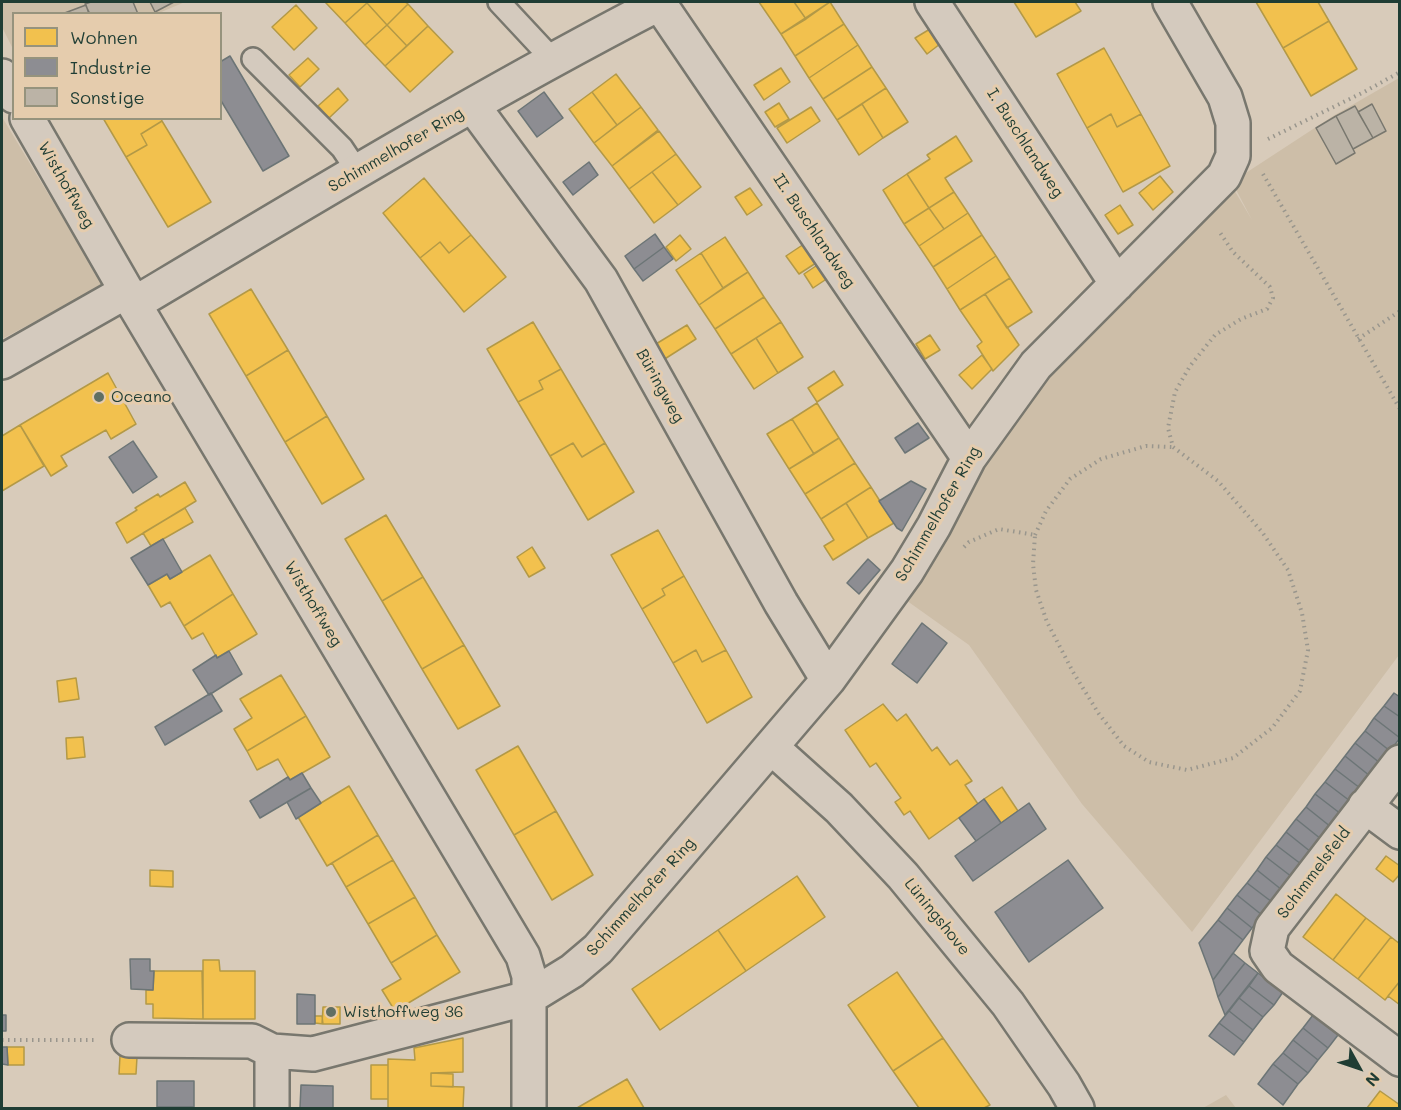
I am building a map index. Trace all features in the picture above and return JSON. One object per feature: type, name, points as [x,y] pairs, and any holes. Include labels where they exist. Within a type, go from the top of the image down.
[{"type":"street","name":"Schimmelhofer Ring","points":[[2,363],[131,298],[661,2]]},
{"type":"street","name":"II. Buschlandweg","points":[[661,2],[969,458]]},
{"type":"street","name":"I. Buschlandweg","points":[[932,2],[1117,284]]},
{"type":"street","name":"Schimmelhofer Ring","points":[[129,1040],[252,1041],[272,1051],[313,1054],[528,998],[572,971],[598,949],[828,680],[907,571],[934,526],[969,458],[1036,365],[1224,176],[1233,156],[1233,123],[1225,97],[1170,2]]},
{"type":"street","points":[[2,76],[12,93]]},
{"type":"street","name":"Büringweg","points":[[473,106],[601,280],[781,603],[828,680]]},
{"type":"street","name":"Wisthoffweg","points":[[28,120],[131,298],[523,956],[529,976],[529,1108]]},
{"type":"street","name":"Lüningshove","points":[[771,747],[839,808],[903,876],[1008,1004],[1064,1085],[1077,1108]]},
{"type":"street","name":"Schimmelsfeld","points":[[1400,762],[1272,928],[1267,951],[1278,968],[1400,1059]]},
{"type":"street","points":[[1365,806],[1400,832]]},
{"type":"street","points":[[272,1051],[272,1108]]},
{"type":"lane","points":[[499,2],[554,60]]},
{"type":"lane","points":[[253,59],[342,148],[358,172]]},
{"type":"path","points":[[1233,156],[1400,72]]},
{"type":"path","points":[[1173,447],[1168,428],[1173,401],[1175,392],[1190,366],[1215,335],[1241,319],[1268,309],[1273,298],[1270,287],[1233,252],[1199,203]]},
{"type":"path","points":[[1283,207],[1400,409]]},
{"type":"path","points":[[1358,339],[1400,311]]},
{"type":"path","points":[[1146,446],[1173,447],[1218,481],[1262,532],[1288,570],[1302,613],[1308,651],[1300,691],[1272,728],[1233,758],[1186,770],[1149,762],[1124,746],[1099,714],[1078,681],[1047,622],[1036,590],[1033,564],[1035,535],[1046,511],[1070,479],[1101,459],[1146,446]]},
{"type":"path","points":[[961,550],[969,542],[999,530],[1035,535]]},
{"type":"path","points":[[2,1040],[129,1040]]},
{"type":"shaded area","points":[[2,2],[185,2],[161,12],[12,12],[12,47],[2,27]]},
{"type":"shaded area","points":[[1399,78],[1399,655],[1192,932],[1082,804],[969,645],[896,593],[1038,365],[1230,183],[1252,220],[1232,182],[1333,116]]},
{"type":"shaded area","points":[[2,117],[103,285],[2,339]]},
{"type":"shaded area","points":[[1226,1095],[1236,1108],[1203,1108]]},
{"type":"building: Wohnen","points":[[325,2],[368,2],[345,23]]},
{"type":"building: Wohnen","points":[[368,2],[405,2],[408,4],[387,25]]},
{"type":"building: Wohnen","points":[[759,2],[794,2],[806,19],[781,34]]},
{"type":"building: Wohnen","points":[[794,2],[830,2],[806,19]]},
{"type":"building: Wohnen","points":[[830,2],[844,24],[795,56],[781,34]]},
{"type":"building: Wohnen","points":[[1014,2],[1075,2],[1081,11],[1036,37]]},
{"type":"building: Wohnen","points":[[1256,2],[1318,2],[1329,21],[1283,48]]},
{"type":"building: Wohnen","points":[[367,3],[387,25],[365,45],[345,23]]},
{"type":"building: Wohnen","points":[[408,4],[428,26],[407,46],[387,25]]},
{"type":"building: Wohnen","points":[[296,5],[317,28],[294,50],[272,27]]},
{"type":"building: Wohnen","points":[[1329,21],[1357,69],[1311,96],[1283,48]]},
{"type":"building: Wohnen","points":[[844,24],[858,45],[809,78],[795,56]]},
{"type":"building: Wohnen","points":[[387,25],[407,46],[385,66],[365,45]]},
{"type":"building: Wohnen","points":[[428,26],[453,52],[410,92],[385,66]]},
{"type":"building: Wohnen","points":[[930,29],[940,44],[927,54],[915,38]]},
{"type":"building: Wohnen","points":[[858,45],[872,67],[823,99],[809,78]]},
{"type":"building: Wohnen","points":[[1104,48],[1141,114],[1117,127],[1111,114],[1087,128],[1057,74]]},
{"type":"building: Wohnen","points":[[308,58],[319,69],[300,87],[289,75]]},
{"type":"building: Wohnen","points":[[872,67],[886,88],[837,120],[823,99]]},
{"type":"building: Wohnen","points":[[781,68],[790,82],[764,100],[754,85]]},
{"type":"building: Wohnen","points":[[616,74],[641,107],[617,125],[592,92]]},
{"type":"building: Wohnen","points":[[338,88],[348,100],[329,118],[318,106]]},
{"type":"building: Wohnen","points":[[886,88],[908,122],[883,138],[862,104]]},
{"type":"building: Wohnen","points":[[592,92],[617,125],[594,143],[569,109]]},
{"type":"building: Wohnen","points":[[779,103],[789,119],[775,127],[765,112]]},
{"type":"building: Wohnen","points":[[862,104],[883,138],[859,155],[837,120]]},
{"type":"building: Wohnen","points":[[641,107],[658,130],[612,166],[594,143]]},
{"type":"building: Wohnen","points":[[811,107],[820,121],[787,143],[777,128]]},
{"type":"building: Wohnen","points":[[1111,114],[1117,127],[1141,114],[1170,166],[1123,192],[1087,128]]},
{"type":"building: Wohnen","points":[[104,120],[162,120],[141,134],[147,145],[126,157]]},
{"type":"building: Wohnen","points":[[162,121],[211,202],[168,227],[126,157],[147,145],[141,134]]},
{"type":"building: Wohnen","points":[[659,131],[676,154],[629,189],[612,166]]},
{"type":"building: Wohnen","points":[[956,136],[972,161],[945,178],[954,192],[929,208],[907,174],[930,159],[927,155]]},
{"type":"building: Wohnen","points":[[676,154],[701,187],[678,205],[652,172]]},
{"type":"building: Wohnen","points":[[652,172],[678,205],[654,223],[629,189]]},
{"type":"building: Wohnen","points":[[907,174],[929,208],[904,224],[883,190]]},
{"type":"building: Wohnen","points":[[1160,176],[1173,192],[1153,210],[1139,193]]},
{"type":"building: Wohnen","points":[[424,178],[471,235],[449,253],[440,242],[420,258],[383,213]]},
{"type":"building: Wohnen","points":[[750,188],[762,205],[747,215],[735,197]]},
{"type":"building: Wohnen","points":[[954,192],[968,213],[944,229],[929,208]]},
{"type":"building: Wohnen","points":[[1120,205],[1133,225],[1118,234],[1105,215]]},
{"type":"building: Wohnen","points":[[929,208],[944,229],[919,246],[904,224]]},
{"type":"building: Wohnen","points":[[968,213],[982,235],[933,267],[919,246]]},
{"type":"building: Wohnen","points":[[471,235],[506,277],[464,312],[420,258],[440,242],[449,253]]},
{"type":"building: Wohnen","points":[[680,235],[691,249],[676,261],[666,247]]},
{"type":"building: Wohnen","points":[[982,235],[996,256],[947,289],[933,267]]},
{"type":"building: Wohnen","points":[[725,237],[748,272],[723,288],[701,253]]},
{"type":"building: Wohnen","points":[[804,244],[816,263],[799,274],[786,256]]},
{"type":"building: Wohnen","points":[[701,253],[723,288],[699,305],[676,270]]},
{"type":"building: Wohnen","points":[[996,256],[1010,278],[960,310],[947,289]]},
{"type":"building: Wohnen","points":[[819,264],[828,278],[813,288],[804,274]]},
{"type":"building: Wohnen","points":[[748,272],[764,297],[715,329],[699,305]]},
{"type":"building: Wohnen","points":[[1010,278],[1032,312],[1007,328],[985,294]]},
{"type":"building: Wohnen","points":[[251,289],[288,350],[246,376],[209,314]]},
{"type":"building: Wohnen","points":[[985,294],[1019,345],[993,371],[977,346],[982,342],[960,310]]},
{"type":"building: Wohnen","points":[[764,297],[781,322],[731,354],[715,329]]},
{"type":"building: Wohnen","points":[[533,322],[561,369],[539,381],[543,389],[518,402],[487,349]]},
{"type":"building: Wohnen","points":[[781,322],[803,357],[778,373],[756,338]]},
{"type":"building: Wohnen","points":[[687,325],[696,339],[660,362],[651,347]]},
{"type":"building: Wohnen","points":[[930,335],[940,350],[925,359],[916,344]]},
{"type":"building: Wohnen","points":[[756,338],[778,373],[754,389],[731,354]]},
{"type":"building: Wohnen","points":[[288,350],[327,416],[285,442],[246,376]]},
{"type":"building: Wohnen","points":[[982,355],[992,369],[972,389],[959,375]]},
{"type":"building: Wohnen","points":[[561,369],[605,443],[582,457],[573,443],[550,456],[518,402],[543,389],[539,381]]},
{"type":"building: Wohnen","points":[[834,371],[843,385],[817,402],[808,388]]},
{"type":"building: Wohnen","points":[[108,373],[136,424],[111,439],[106,430],[61,456],[67,466],[51,476],[20,425]]},
{"type":"building: Wohnen","points":[[817,403],[839,438],[814,454],[792,419]]},
{"type":"building: Wohnen","points":[[327,416],[364,479],[322,504],[285,442]]},
{"type":"building: Wohnen","points":[[792,419],[814,454],[789,469],[767,434]]},
{"type":"building: Wohnen","points":[[20,425],[44,466],[2,491],[2,436]]},
{"type":"building: Wohnen","points":[[839,438],[855,463],[805,494],[789,469]]},
{"type":"building: Wohnen","points":[[573,443],[582,457],[605,443],[634,492],[588,520],[550,456]]},
{"type":"building: Wohnen","points":[[855,463],[871,487],[821,519],[805,494]]},
{"type":"building: Wohnen","points":[[185,482],[196,501],[127,543],[116,523],[158,494],[160,497]]},
{"type":"building: Wohnen","points":[[871,487],[894,523],[868,538],[846,503]]},
{"type":"building: Wohnen","points":[[846,503],[868,538],[833,560],[824,546],[834,540],[821,519]]},
{"type":"building: Wohnen","points":[[185,508],[193,522],[151,546],[143,533]]},
{"type":"building: Wohnen","points":[[386,515],[423,577],[382,601],[345,539]]},
{"type":"building: Wohnen","points":[[658,530],[684,576],[662,589],[665,595],[642,609],[611,555]]},
{"type":"building: Wohnen","points":[[532,547],[545,568],[529,577],[517,557]]},
{"type":"building: Wohnen","points":[[210,555],[233,594],[184,626],[170,602],[161,607],[148,585],[167,574],[170,579]]},
{"type":"building: Wohnen","points":[[684,576],[726,650],[702,662],[696,650],[673,663],[642,609],[665,595],[662,589]]},
{"type":"building: Wohnen","points":[[423,577],[464,645],[422,669],[382,601]]},
{"type":"building: Wohnen","points":[[233,594],[257,634],[217,658],[203,633],[192,639],[184,626]]},
{"type":"building: Wohnen","points":[[464,645],[500,706],[458,729],[422,669]]},
{"type":"building: Wohnen","points":[[696,650],[702,662],[726,650],[752,697],[707,723],[673,663]]},
{"type":"building: Wohnen","points":[[281,675],[306,716],[247,751],[234,729],[252,718],[240,699]]},
{"type":"building: Wohnen","points":[[76,678],[79,699],[59,702],[57,681]]},
{"type":"building: Wohnen","points":[[883,704],[897,721],[906,714],[932,751],[937,747],[950,765],[957,760],[972,781],[965,785],[978,804],[929,839],[910,811],[904,815],[895,802],[901,798],[876,763],[870,767],[845,730]]},
{"type":"building: Wohnen","points":[[306,716],[330,757],[290,780],[278,759],[257,770],[247,751]]},
{"type":"building: Wohnen","points":[[83,737],[85,757],[67,759],[66,738]]},
{"type":"building: Wohnen","points":[[518,746],[556,811],[514,835],[476,770]]},
{"type":"building: Wohnen","points":[[349,786],[378,835],[327,866],[298,817]]},
{"type":"building: Wohnen","points":[[1002,787],[1018,811],[1001,823],[984,799]]},
{"type":"building: Wohnen","points":[[556,811],[593,875],[552,900],[514,835]]},
{"type":"building: Wohnen","points":[[378,835],[393,860],[346,887],[332,863]]},
{"type":"building: Wohnen","points":[[1386,856],[1400,866],[1400,874],[1393,882],[1376,869]]},
{"type":"building: Wohnen","points":[[393,860],[415,897],[368,924],[346,887]]},
{"type":"building: Wohnen","points":[[150,870],[173,871],[173,887],[150,886]]},
{"type":"building: Wohnen","points":[[797,876],[825,917],[746,971],[718,930]]},
{"type":"building: Wohnen","points":[[1336,894],[1366,918],[1333,960],[1303,937]]},
{"type":"building: Wohnen","points":[[415,897],[437,935],[391,963],[368,924]]},
{"type":"building: Wohnen","points":[[1366,918],[1391,937],[1358,979],[1333,960]]},
{"type":"building: Wohnen","points":[[718,930],[746,971],[660,1030],[632,989]]},
{"type":"building: Wohnen","points":[[437,935],[460,972],[395,1011],[382,990],[401,979],[391,963]]},
{"type":"building: Wohnen","points":[[1391,937],[1400,944],[1400,981],[1385,1000],[1358,979]]},
{"type":"building: Wohnen","points":[[203,960],[219,960],[220,971],[255,971],[255,1019],[203,1019]]},
{"type":"building: Wohnen","points":[[154,971],[202,971],[203,1019],[153,1018],[153,1004],[146,1004],[146,990],[153,990]]},
{"type":"building: Wohnen","points":[[897,972],[943,1038],[893,1071],[848,1005]]},
{"type":"building: Wohnen","points":[[1400,981],[1400,1005],[1388,996]]},
{"type":"building: Wohnen","name":"Wisthoffweg 36","points":[[323,1007],[340,1007],[340,1024],[322,1024]]},
{"type":"building: Wohnen","points":[[314,1016],[322,1016],[323,1024],[315,1023]]},
{"type":"building: Wohnen","points":[[463,1038],[463,1072],[431,1073],[431,1086],[464,1087],[463,1108],[388,1108],[388,1059],[415,1060],[414,1048]]},
{"type":"building: Wohnen","points":[[943,1038],[990,1105],[984,1108],[919,1108],[893,1071]]},
{"type":"building: Wohnen","points":[[7,1047],[24,1047],[24,1065],[8,1065]]},
{"type":"building: Wohnen","points":[[120,1056],[137,1057],[136,1074],[119,1074]]},
{"type":"building: Wohnen","points":[[371,1065],[388,1065],[388,1099],[371,1099]]},
{"type":"building: Wohnen","points":[[431,1073],[453,1074],[453,1087],[431,1086]]},
{"type":"building: Wohnen","points":[[627,1079],[644,1108],[577,1108]]},
{"type":"building: Wohnen","points":[[1380,1091],[1400,1105],[1400,1108],[1367,1108]]},
{"type":"building: Industrie","points":[[230,56],[289,156],[263,171],[222,102],[222,61]]},
{"type":"building: Industrie","points":[[544,92],[563,118],[537,137],[518,111]]},
{"type":"building: Industrie","points":[[589,162],[598,175],[573,195],[563,182]]},
{"type":"building: Industrie","points":[[655,234],[664,247],[634,269],[625,256]]},
{"type":"building: Industrie","points":[[664,247],[673,259],[643,281],[634,269]]},
{"type":"building: Industrie","points":[[918,423],[929,438],[905,453],[895,438]]},
{"type":"building: Industrie","points":[[133,441],[157,477],[133,493],[109,457]]},
{"type":"building: Industrie","points":[[911,481],[926,489],[902,531],[897,528],[879,501]]},
{"type":"building: Industrie","points":[[163,539],[182,572],[170,579],[167,574],[148,585],[131,558]]},
{"type":"building: Industrie","points":[[868,559],[880,570],[859,594],[847,583]]},
{"type":"building: Industrie","points":[[922,623],[947,643],[917,683],[892,664]]},
{"type":"building: Industrie","points":[[229,651],[242,674],[209,695],[193,670],[216,655],[217,658]]},
{"type":"building: Industrie","points":[[211,693],[222,711],[165,745],[155,727]]},
{"type":"building: Industrie","points":[[1394,693],[1400,697],[1400,717],[1384,706]]},
{"type":"building: Industrie","points":[[1384,706],[1400,717],[1400,738],[1374,718]]},
{"type":"building: Industrie","points":[[1374,718],[1400,738],[1390,751],[1365,731]]},
{"type":"building: Industrie","points":[[1365,731],[1390,751],[1380,763],[1355,743]]},
{"type":"building: Industrie","points":[[1355,743],[1380,763],[1370,776],[1345,756]]},
{"type":"building: Industrie","points":[[1345,756],[1370,776],[1360,788],[1335,769]]},
{"type":"building: Industrie","points":[[1335,769],[1360,788],[1350,801],[1325,782]]},
{"type":"building: Industrie","points":[[302,773],[311,788],[260,818],[250,801],[288,777],[290,780]]},
{"type":"building: Industrie","points":[[1325,782],[1350,801],[1341,814],[1315,794]]},
{"type":"building: Industrie","points":[[311,788],[321,803],[296,819],[287,802]]},
{"type":"building: Industrie","points":[[1315,794],[1341,814],[1331,827],[1306,807]]},
{"type":"building: Industrie","points":[[984,799],[1001,823],[976,841],[959,818]]},
{"type":"building: Industrie","points":[[1029,803],[1046,829],[973,881],[955,856]]},
{"type":"building: Industrie","points":[[1306,807],[1331,827],[1321,839],[1296,819]]},
{"type":"building: Industrie","points":[[1296,819],[1321,839],[1311,852],[1286,832]]},
{"type":"building: Industrie","points":[[1286,832],[1311,852],[1301,864],[1276,845]]},
{"type":"building: Industrie","points":[[1276,845],[1301,864],[1292,877],[1266,857]]},
{"type":"building: Industrie","points":[[1266,857],[1292,877],[1282,890],[1257,870]]},
{"type":"building: Industrie","points":[[1068,860],[1103,908],[1029,962],[995,912]]},
{"type":"building: Industrie","points":[[1257,870],[1282,890],[1272,902],[1247,883]]},
{"type":"building: Industrie","points":[[1247,883],[1272,902],[1262,915],[1237,895]]},
{"type":"building: Industrie","points":[[1237,895],[1262,915],[1252,928],[1227,908]]},
{"type":"building: Industrie","points":[[1227,908],[1252,928],[1243,940],[1218,920]]},
{"type":"building: Industrie","points":[[1218,920],[1243,940],[1213,980],[1199,943]]},
{"type":"building: Industrie","points":[[1233,953],[1245,963],[1218,997],[1213,980]]},
{"type":"building: Industrie","points":[[130,959],[150,959],[150,971],[154,971],[153,990],[131,989]]},
{"type":"building: Industrie","points":[[1245,963],[1258,973],[1225,1015],[1218,997]]},
{"type":"building: Industrie","points":[[1258,973],[1283,992],[1274,1005],[1249,986]]},
{"type":"building: Industrie","points":[[1249,986],[1274,1005],[1263,1017],[1239,998]]},
{"type":"building: Industrie","points":[[297,994],[315,995],[315,1024],[297,1024]]},
{"type":"building: Industrie","points":[[1239,998],[1263,1017],[1253,1030],[1229,1011]]},
{"type":"building: Industrie","points":[[1229,1011],[1253,1030],[1244,1042],[1219,1023]]},
{"type":"building: Industrie","points":[[2,1015],[6,1015],[6,1031],[2,1031]]},
{"type":"building: Industrie","points":[[1313,1015],[1338,1035],[1328,1048],[1303,1028]]},
{"type":"building: Industrie","points":[[1219,1023],[1244,1042],[1234,1055],[1209,1036]]},
{"type":"building: Industrie","points":[[1303,1028],[1328,1048],[1318,1060],[1293,1040]]},
{"type":"building: Industrie","points":[[1293,1040],[1318,1060],[1308,1073],[1283,1053]]},
{"type":"building: Industrie","points":[[2,1047],[7,1047],[8,1065],[2,1064]]},
{"type":"building: Industrie","points":[[1283,1053],[1308,1073],[1298,1084],[1273,1064]]},
{"type":"building: Industrie","points":[[1273,1064],[1298,1084],[1283,1105],[1258,1084]]},
{"type":"building: Industrie","points":[[157,1081],[194,1081],[194,1107],[157,1107]]},
{"type":"building: Industrie","points":[[301,1085],[333,1086],[333,1108],[300,1108]]},
{"type":"building: Sonstige","points":[[133,2],[137,12],[89,12],[85,4]]},
{"type":"building: Sonstige","points":[[150,2],[174,2],[155,12]]},
{"type":"building: Sonstige","points":[[86,5],[88,12],[67,12]]},
{"type":"building: Sonstige","points":[[1372,104],[1386,131],[1373,138],[1358,112]]},
{"type":"building: Sonstige","points":[[1355,106],[1373,138],[1353,149],[1336,116]]},
{"type":"building: Sonstige","points":[[1336,116],[1355,153],[1336,164],[1316,128]]},
{"type":"place","name":"Oceano","points":[[99,397]]},
{"type":"place","name":"Wisthoffweg 36","points":[[331,1012]]}]
